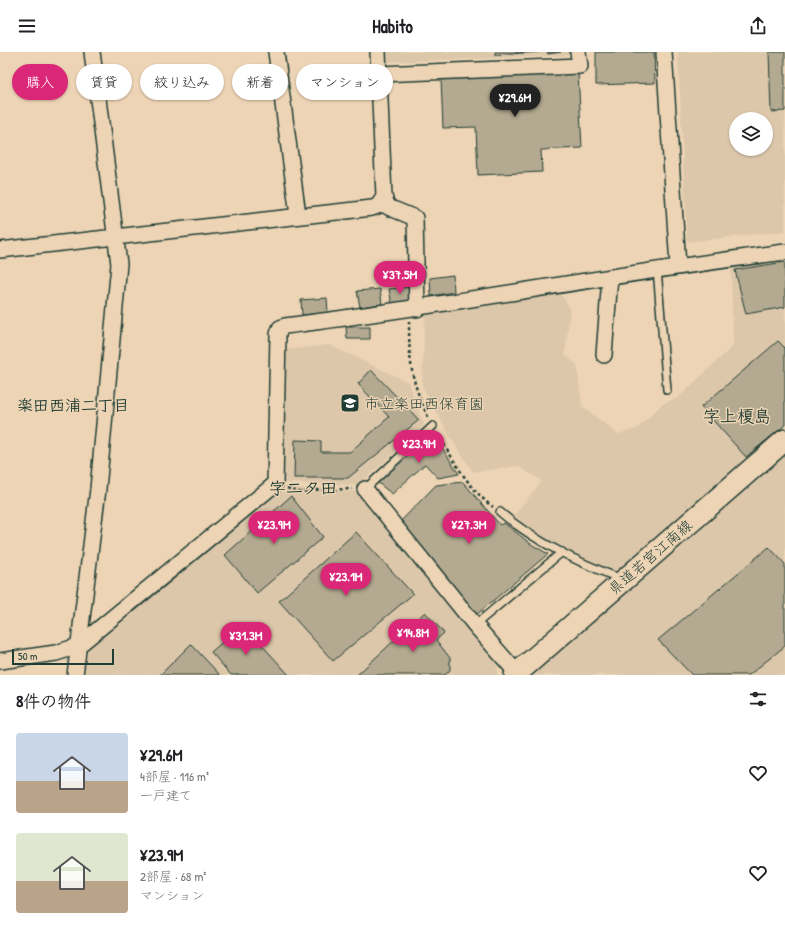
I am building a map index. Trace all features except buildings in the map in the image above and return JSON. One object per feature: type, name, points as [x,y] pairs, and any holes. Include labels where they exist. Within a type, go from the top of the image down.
[{"type":"main road","name":"県道若宮江南線","points":[[516,674],[785,440]]},
{"type":"street","points":[[75,675],[98,489],[119,264],[114,237],[92,52]]},
{"type":"street","points":[[276,52],[298,215]]},
{"type":"street","points":[[378,52],[379,64]]},
{"type":"street","points":[[393,73],[580,66],[578,52]]},
{"type":"street","points":[[664,52],[678,266]]},
{"type":"street","points":[[380,100],[384,197],[388,207],[415,218],[413,309]]},
{"type":"street","points":[[0,250],[298,215],[372,208],[378,206],[384,197]]},
{"type":"street","points":[[0,661],[56,653],[78,646],[275,484],[278,334],[280,328],[285,326],[413,309],[657,269],[785,252]]},
{"type":"street","points":[[604,355],[610,277]]},
{"type":"street","points":[[365,489],[516,674]]},
{"type":"lane","points":[[657,269],[667,390]]},
{"type":"lane","points":[[365,489],[433,426]]},
{"type":"lane","points":[[500,512],[513,523],[582,564],[623,580]]},
{"type":"lane","points":[[475,625],[562,552]]},
{"type":"path","points":[[413,309],[409,351],[412,377],[419,399],[433,426],[460,470],[484,501],[500,512]]},
{"type":"path","points":[[275,484],[302,493],[309,490],[365,489]]},
{"type":"shaded area","points":[[385,52],[578,52],[579,55],[386,62]]},
{"type":"shaded area","points":[[678,52],[785,52],[785,231],[687,242]]},
{"type":"shaded area","points":[[785,259],[785,426],[617,575],[544,539],[514,515],[542,481],[518,466],[473,472],[449,435],[422,386],[425,315],[558,290],[570,308],[565,355],[577,365],[582,406],[618,434],[638,428],[662,404],[678,398],[733,346],[731,267]]},
{"type":"shaded area","name":"市立楽田西保育園","points":[[329,345],[408,382],[424,425],[359,485],[281,483],[286,350]]},
{"type":"shaded area","points":[[785,455],[785,675],[531,675],[640,582]]},
{"type":"shaded area","points":[[294,488],[358,492],[498,663],[497,675],[84,675],[90,640],[280,492]]},
{"type":"waterway","points":[[134,610],[276,492]]},
{"type":"place","name":"市立楽田西保育園","points":[[350,403]]},
{"type":"district","name":"楽田西浦二丁目","points":[[73,405]]},
{"type":"district","name":"字上榎島","points":[[737,415]]},
{"type":"district","name":"字二タ田","points":[[303,487]]}]
